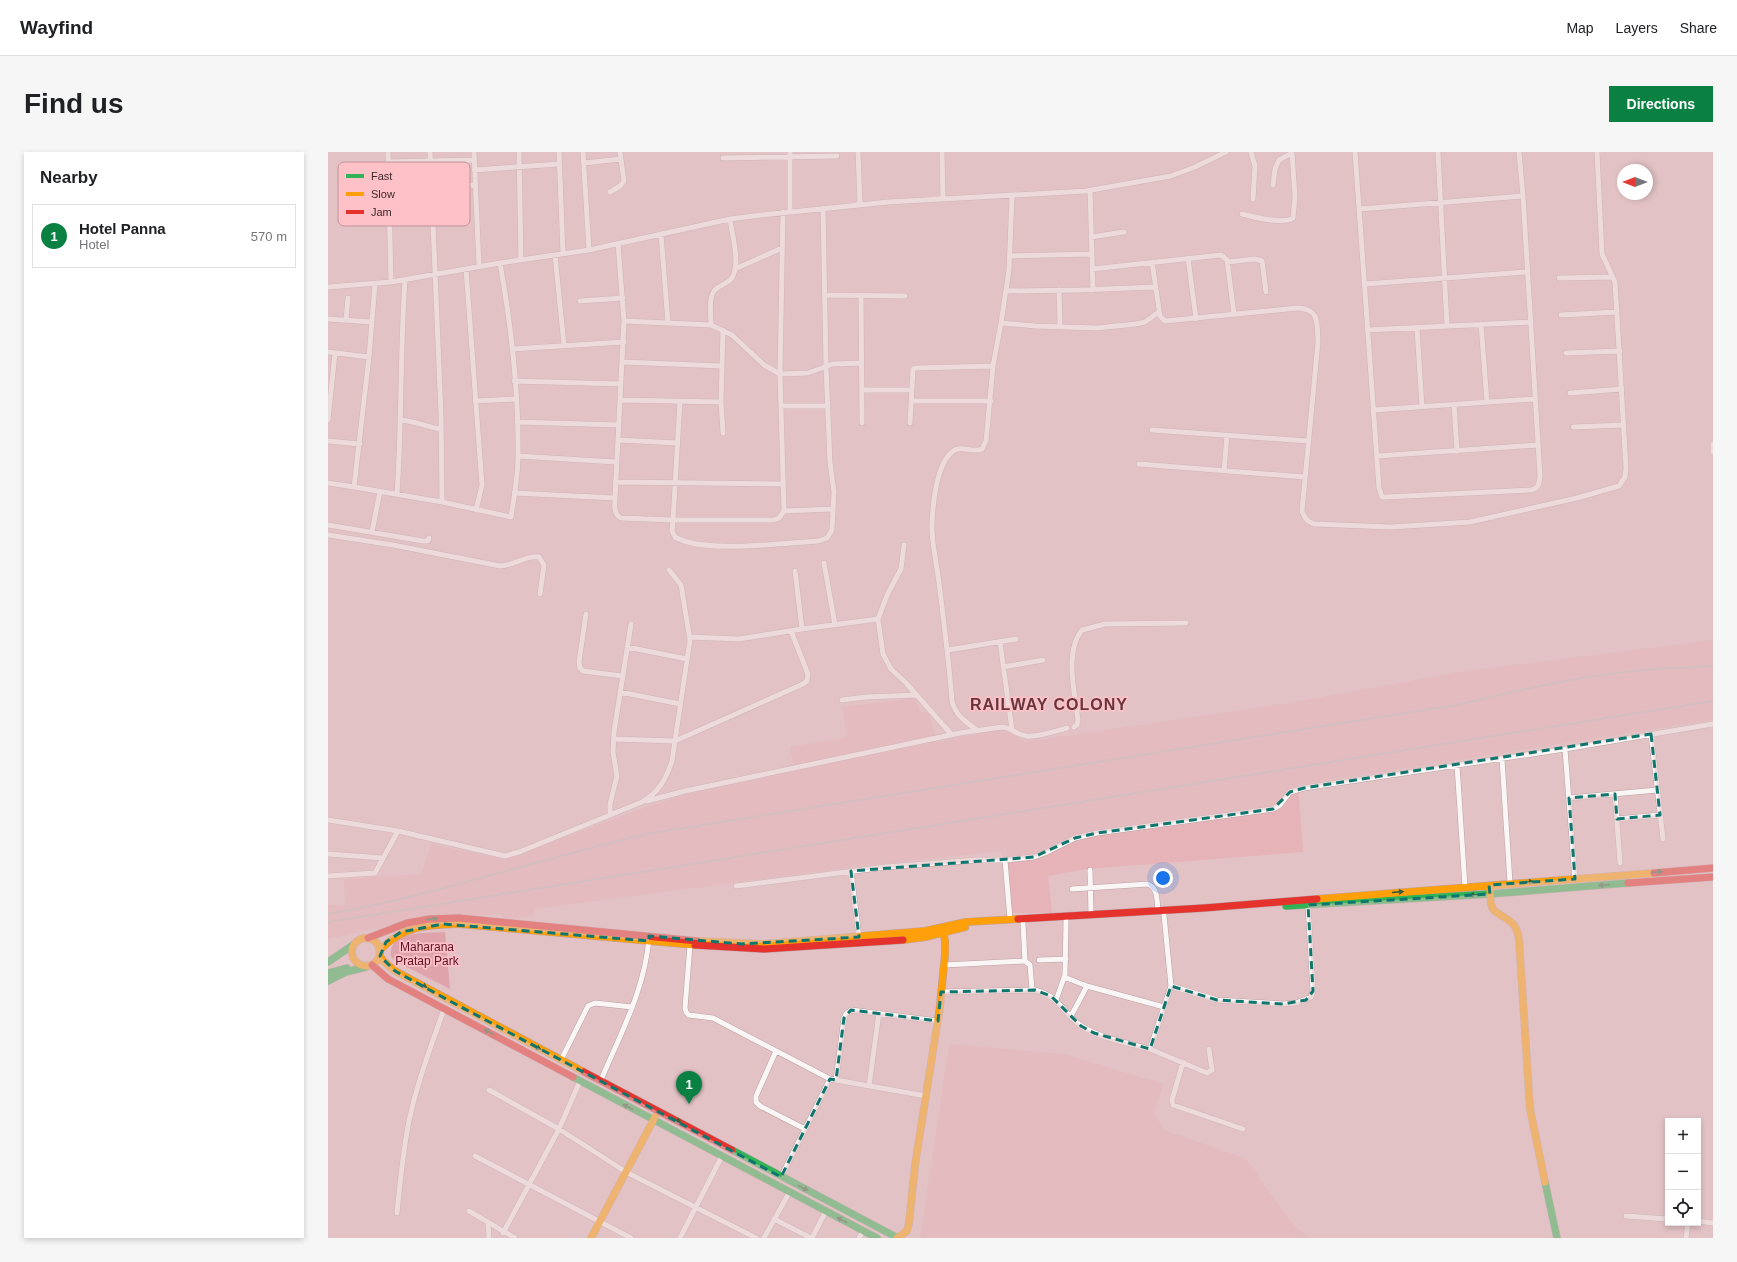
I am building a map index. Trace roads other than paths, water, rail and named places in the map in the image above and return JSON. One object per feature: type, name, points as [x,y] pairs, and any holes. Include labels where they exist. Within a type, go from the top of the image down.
[{"type":"main road","points":[[368,938],[400,925],[427,919],[459,918],[649,938],[690,945],[764,949],[860,940],[967,926],[1161,913],[1510,883],[1713,868]]},
{"type":"main road","points":[[942,930],[966,922],[1091,914],[1161,913],[1308,905],[1490,894],[1713,877]]},
{"type":"main road","points":[[1489,885],[1493,911],[1513,924],[1516,928],[1519,940],[1530,1109],[1557,1238]]},
{"type":"main road","points":[[328,981],[346,972],[377,962],[380,953],[392,936],[401,932],[427,926],[460,924],[742,944],[860,940]]},
{"type":"main road","points":[[328,967],[362,938],[374,940],[378,944],[380,953],[388,966],[395,971],[601,1080],[657,1112],[897,1238],[907,1230],[909,1223],[915,1165],[938,1021],[944,965],[945,940],[942,930]]},
{"type":"main road","points":[[328,962],[352,948]]},
{"type":"main road","points":[[352,948],[352,957],[355,962],[366,966],[580,1082],[877,1238]]},
{"type":"main road","points":[[328,974],[366,966]]},
{"type":"main road","points":[[591,1238],[657,1112]]},
{"type":"street","points":[[388,152],[388,162]]},
{"type":"street","points":[[430,152],[431,162]]},
{"type":"street","points":[[474,152],[479,266]]},
{"type":"street","points":[[519,152],[521,260]]},
{"type":"street","points":[[559,152],[563,254]]},
{"type":"street","points":[[583,152],[589,250]]},
{"type":"street","points":[[610,192],[623,184],[624,176],[620,152]]},
{"type":"street","points":[[858,152],[860,204]]},
{"type":"street","points":[[942,152],[943,200]]},
{"type":"street","points":[[328,287],[391,282],[479,266],[589,250],[730,219],[790,211],[860,204],[1012,196],[1090,190],[1171,176],[1195,167],[1226,152]]},
{"type":"street","points":[[1251,152],[1255,166],[1253,199]]},
{"type":"street","points":[[1355,152],[1376,456],[1379,488],[1382,497],[1531,490],[1536,489],[1539,485],[1540,476],[1523,196],[1518,152]]},
{"type":"street","points":[[1438,152],[1448,326]]},
{"type":"street","points":[[1152,262],[1155,287],[1162,320],[1165,321],[1298,308],[1307,308],[1312,311],[1316,317],[1318,342],[1302,511],[1308,522],[1314,524],[1391,527],[1470,522],[1577,498],[1619,486],[1625,477],[1626,468],[1617,312],[1613,277],[1605,264],[1602,254],[1597,152]]},
{"type":"street","points":[[1242,214],[1267,220],[1287,220],[1293,218],[1295,197],[1292,153],[1279,160],[1275,169],[1273,185]]},
{"type":"street","points":[[722,158],[790,154],[837,156]]},
{"type":"street","points":[[790,154],[790,211]]},
{"type":"street","points":[[584,163],[621,159]]},
{"type":"street","points":[[445,162],[474,160]]},
{"type":"street","points":[[474,170],[559,164]]},
{"type":"street","points":[[470,185],[475,186]]},
{"type":"street","points":[[1090,190],[1093,290]]},
{"type":"street","points":[[977,730],[960,717],[953,707],[948,650],[932,524],[936,488],[942,469],[950,454],[954,450],[960,448],[977,451],[984,447],[991,401],[993,366],[1007,291],[1012,196]]},
{"type":"street","points":[[1360,209],[1441,201],[1523,196]]},
{"type":"street","points":[[680,401],[674,520],[672,531],[675,537],[691,544],[731,546],[818,541],[827,538],[831,534],[834,492],[830,463],[826,366],[823,208]]},
{"type":"street","points":[[618,244],[623,298],[624,342],[615,482],[616,514],[621,518],[674,520],[774,520],[779,518],[784,511],[780,374],[783,212]]},
{"type":"street","points":[[711,325],[712,294],[715,289],[729,281],[735,269],[736,260],[730,219]]},
{"type":"street","points":[[390,226],[391,282]]},
{"type":"street","points":[[434,226],[442,502]]},
{"type":"street","points":[[1092,237],[1124,232]]},
{"type":"street","points":[[661,234],[668,323]]},
{"type":"street","points":[[735,269],[782,248]]},
{"type":"street","points":[[1010,256],[1092,254]]},
{"type":"street","points":[[1092,269],[1217,254],[1225,256],[1234,314]]},
{"type":"street","points":[[555,255],[564,345]]},
{"type":"street","points":[[1188,258],[1196,318]]},
{"type":"street","points":[[1227,262],[1255,259],[1262,261],[1266,292]]},
{"type":"street","points":[[328,483],[442,502],[511,517],[518,456],[517,422],[512,349],[500,263]]},
{"type":"street","points":[[466,269],[482,486],[476,510]]},
{"type":"street","points":[[1364,284],[1527,272]]},
{"type":"street","points":[[1559,278],[1613,277]]},
{"type":"street","points":[[397,494],[400,420],[400,357],[405,280]]},
{"type":"street","points":[[354,487],[369,357],[375,284]]},
{"type":"street","points":[[1007,291],[1093,290],[1155,287]]},
{"type":"street","points":[[1059,290],[1060,327]]},
{"type":"street","points":[[860,295],[862,424]]},
{"type":"street","points":[[824,296],[904,296]]},
{"type":"street","points":[[346,320],[348,298]]},
{"type":"street","points":[[580,301],[623,298]]},
{"type":"street","points":[[1002,323],[1020,326],[1097,328],[1146,322],[1160,312]]},
{"type":"street","points":[[1561,315],[1617,312]]},
{"type":"street","points":[[328,318],[372,322]]},
{"type":"street","points":[[624,321],[711,325],[732,335],[764,365],[780,374],[808,373],[826,366],[861,363]]},
{"type":"street","points":[[1368,330],[1530,322]]},
{"type":"street","points":[[1481,324],[1487,402]]},
{"type":"street","points":[[1417,328],[1422,407]]},
{"type":"street","points":[[722,433],[720,402],[723,330]]},
{"type":"street","points":[[512,349],[624,342]]},
{"type":"street","points":[[1566,353],[1620,351]]},
{"type":"street","points":[[328,352],[369,357]]},
{"type":"street","points":[[328,420],[335,353]]},
{"type":"street","points":[[623,362],[722,366]]},
{"type":"street","points":[[910,423],[912,373],[916,368],[993,366]]},
{"type":"street","points":[[514,381],[622,384]]},
{"type":"street","points":[[862,390],[912,390]]},
{"type":"street","points":[[1570,393],[1622,390]]},
{"type":"street","points":[[475,400],[516,399]]},
{"type":"street","points":[[1373,410],[1535,399]]},
{"type":"street","points":[[620,400],[720,402]]},
{"type":"street","points":[[911,401],[991,401]]},
{"type":"street","points":[[1454,404],[1457,451]]},
{"type":"street","points":[[781,406],[828,406]]},
{"type":"street","points":[[400,420],[413,421],[431,428],[441,429]]},
{"type":"street","points":[[517,422],[619,425]]},
{"type":"street","points":[[1573,428],[1624,425]]},
{"type":"street","points":[[1152,430],[1308,441]]},
{"type":"street","points":[[1224,471],[1227,435]]},
{"type":"street","points":[[618,440],[678,443]]},
{"type":"street","points":[[328,441],[360,444]]},
{"type":"street","points":[[1713,444],[1713,452]]},
{"type":"street","points":[[1376,456],[1538,445]]},
{"type":"street","points":[[518,456],[616,462]]},
{"type":"street","points":[[1139,464],[1305,477]]},
{"type":"street","points":[[615,482],[783,484]]},
{"type":"street","points":[[372,532],[380,491]]},
{"type":"street","points":[[514,493],[615,498]]},
{"type":"street","points":[[784,511],[833,509]]},
{"type":"street","points":[[328,525],[423,541],[428,541],[430,538]]},
{"type":"street","points":[[328,535],[393,545],[500,566],[511,565],[535,556],[539,557],[544,565],[540,594]]},
{"type":"street","points":[[904,545],[901,569],[888,593],[878,619],[883,654],[891,669],[952,735]]},
{"type":"street","points":[[824,563],[834,624]]},
{"type":"street","points":[[328,820],[398,832],[505,856],[516,853],[642,802],[652,796],[667,776],[672,761],[689,637],[681,585],[669,570]]},
{"type":"street","points":[[795,571],[802,629]]},
{"type":"street","points":[[586,614],[579,662],[580,668],[583,671],[622,676]]},
{"type":"street","points":[[689,637],[739,639],[834,624],[878,619]]},
{"type":"street","points":[[1074,727],[1077,725],[1078,720],[1072,654],[1074,642],[1082,630],[1105,624],[1186,623]]},
{"type":"street","points":[[610,815],[610,804],[617,776],[613,752],[614,739],[622,676],[631,624]]},
{"type":"street","points":[[614,739],[675,741],[803,684],[806,681],[808,674],[807,669],[791,631]]},
{"type":"street","points":[[948,650],[1016,639]]},
{"type":"street","points":[[1000,642],[1012,730]]},
{"type":"street","points":[[627,647],[687,659]]},
{"type":"street","points":[[1003,667],[1042,660]]},
{"type":"street","points":[[620,692],[680,704]]},
{"type":"street","points":[[842,700],[866,697],[916,695]]},
{"type":"street","points":[[736,886],[851,871],[977,860],[1005,860],[1034,857],[1075,838],[1097,833],[1273,809],[1280,805],[1290,792],[1304,788],[1502,759],[1713,724]]},
{"type":"street","points":[[642,802],[977,730],[1008,727],[1020,735],[1027,737],[1067,728]]},
{"type":"street","points":[[1651,734],[1663,839]]},
{"type":"street","points":[[1565,749],[1575,878]]},
{"type":"street","points":[[1502,759],[1510,883]]},
{"type":"street","points":[[1456,765],[1466,887]]},
{"type":"street","points":[[1569,798],[1657,790]]},
{"type":"street","points":[[1614,794],[1620,863]]},
{"type":"street","points":[[1617,819],[1660,815]]},
{"type":"street","points":[[328,876],[375,873],[398,832]]},
{"type":"street","points":[[328,854],[383,858]]},
{"type":"street","points":[[1005,860],[1010,919]]},
{"type":"street","points":[[1090,870],[1091,914]]},
{"type":"street","points":[[851,871],[860,940]]},
{"type":"street","points":[[1072,889],[1151,885],[1156,892],[1161,913],[1171,986],[1150,1049]]},
{"type":"street","points":[[1171,986],[1217,1000],[1283,1004],[1296,1003],[1311,998],[1313,991],[1308,905]]},
{"type":"street","points":[[1056,1000],[1064,977],[1066,959],[1066,920]]},
{"type":"street","points":[[1022,923],[1025,960],[1030,965],[1032,990]]},
{"type":"street","points":[[601,1080],[642,980],[649,938]]},
{"type":"street","points":[[690,945],[685,1008],[688,1014],[713,1018],[833,1080],[926,1096]]},
{"type":"street","points":[[1039,960],[1066,959]]},
{"type":"street","points":[[944,965],[1025,960]]},
{"type":"street","points":[[1064,977],[1087,986],[1164,1007]]},
{"type":"street","points":[[1071,1016],[1087,986]]},
{"type":"street","points":[[941,992],[1032,990],[1045,993],[1056,1000],[1081,1026],[1094,1033],[1150,1049],[1202,1071],[1210,1072],[1212,1067],[1209,1049]]},
{"type":"street","points":[[561,1060],[588,1006],[595,1003],[632,1007]]},
{"type":"street","points":[[397,1213],[404,1151],[410,1119],[421,1077],[444,1009]]},
{"type":"street","points":[[781,1177],[805,1129],[833,1080],[846,1014],[855,1009],[938,1021]]},
{"type":"street","points":[[869,1086],[878,1013]]},
{"type":"street","points":[[776,1051],[756,1100],[760,1106],[805,1129]]},
{"type":"street","points":[[1183,1062],[1172,1100],[1173,1105],[1243,1129]]},
{"type":"street","points":[[503,1233],[559,1129],[580,1082]]},
{"type":"street","points":[[489,1090],[559,1129],[626,1172],[756,1238]]},
{"type":"street","points":[[476,1156],[632,1238]]},
{"type":"street","points":[[680,1238],[722,1156]]},
{"type":"street","points":[[764,1238],[789,1193]]},
{"type":"street","points":[[469,1211],[503,1233],[515,1238]]},
{"type":"street","points":[[774,1219],[812,1238],[826,1211]]},
{"type":"street","points":[[1626,1216],[1665,1219]]},
{"type":"street","points":[[1701,1221],[1713,1222]]},
{"type":"street","points":[[488,1223],[489,1238]]},
{"type":"street","points":[[1686,1238],[1688,1226]]},
{"type":"street","points":[[859,1238],[863,1230]]},
{"type":"railway","points":[[328,914],[410,897],[571,853],[652,833],[1456,705],[1538,686],[1588,677],[1634,671],[1713,666]]},
{"type":"railway","points":[[328,922],[1713,701]]},
{"type":"place","name":"Hotel Panna","points":[[689,1104]]},
{"type":"district","name":"RAILWAY COLONY","points":[[1049,704]]},
{"type":"park label","name":"Maharana Pratap Park","points":[[427,954]]}]
